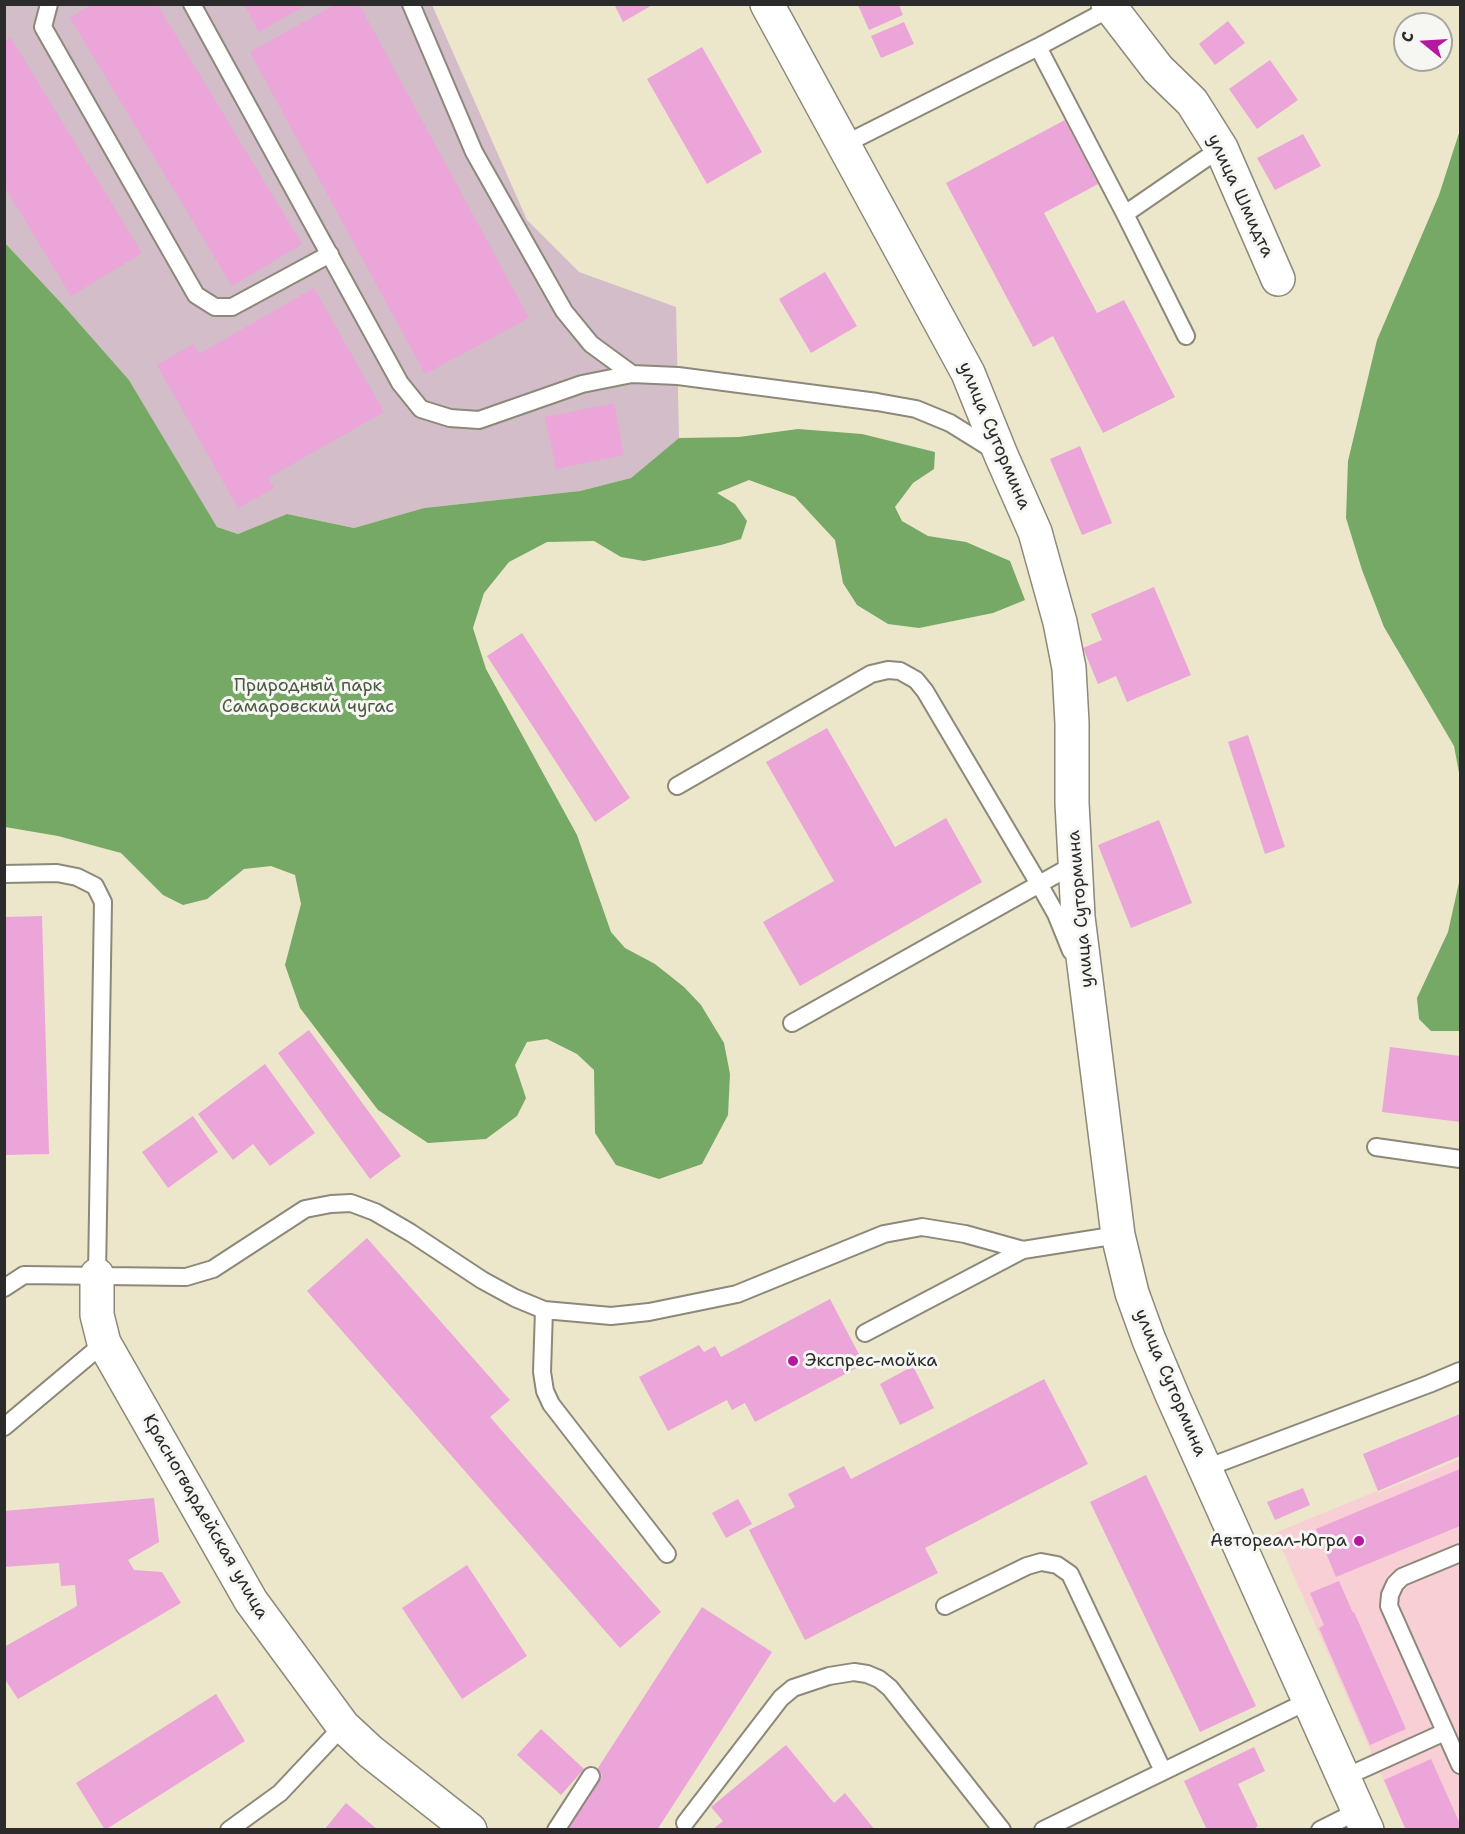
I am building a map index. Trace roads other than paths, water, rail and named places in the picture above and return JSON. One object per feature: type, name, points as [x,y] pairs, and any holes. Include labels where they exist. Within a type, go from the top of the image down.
[{"type":"street","name":"улица Сутормина","points":[[767,4],[968,373],[1035,532],[1060,622],[1069,668],[1072,802],[1078,917],[1118,1235],[1132,1293],[1149,1340],[1362,1820]]},
{"type":"street","name":"улица Шмидта","points":[[1110,6],[1158,69],[1192,102],[1221,148],[1278,279]]},
{"type":"street","name":"Красногвардейская улица","points":[[97,1275],[97,1315],[104,1343],[251,1601],[343,1726],[371,1752],[470,1830]]},
{"type":"lane","points":[[49,4],[43,27],[196,294],[215,307],[232,308],[330,254]]},
{"type":"lane","points":[[192,4],[400,382],[421,409],[450,418],[479,420],[582,384],[632,374],[678,376],[916,409],[950,423],[1001,455]]},
{"type":"lane","points":[[411,4],[474,152],[564,311],[591,344],[632,374]]},
{"type":"lane","points":[[843,145],[1038,47],[1110,6]]},
{"type":"lane","points":[[1038,47],[1186,336]]},
{"type":"lane","points":[[1125,213],[1221,148]]},
{"type":"lane","points":[[677,786],[871,674],[888,670],[900,671],[916,680],[925,691],[1040,884],[1056,914],[1088,994]]},
{"type":"lane","points":[[792,1023],[1075,864]]},
{"type":"lane","points":[[4,874],[57,873],[78,877],[95,886],[103,902],[97,1275]]},
{"type":"lane","points":[[1376,1147],[1461,1159]]},
{"type":"lane","points":[[4,1275],[186,1277],[213,1269],[305,1209],[351,1203],[375,1212],[482,1280],[515,1298],[544,1310],[611,1316],[649,1312],[737,1294],[884,1234],[922,1227],[965,1234],[1023,1250]]},
{"type":"lane","points":[[865,1333],[1023,1250],[1118,1235]]},
{"type":"lane","points":[[4,1288],[24,1275]]},
{"type":"lane","points":[[544,1310],[542,1372],[545,1391],[551,1404],[667,1554]]},
{"type":"lane","points":[[4,1426],[104,1343]]},
{"type":"lane","points":[[1206,1468],[1461,1371]]},
{"type":"lane","points":[[1461,1553],[1402,1577],[1395,1584],[1390,1595],[1389,1606],[1461,1766]]},
{"type":"lane","points":[[945,1606],[1027,1566],[1041,1562],[1057,1564],[1070,1574],[1163,1771]]},
{"type":"lane","points":[[685,1823],[781,1698],[793,1688],[829,1676],[854,1672],[879,1679],[890,1688],[1002,1830]]},
{"type":"lane","points":[[1043,1830],[1308,1701]]},
{"type":"lane","points":[[229,1830],[280,1792],[343,1726]]},
{"type":"lane","points":[[1343,1778],[1445,1732]]},
{"type":"lane","points":[[556,1830],[591,1776]]},
{"type":"lane","points":[[1320,1830],[1362,1820]]},
{"type":"place","name":"Экспрес-мойка","points":[[793,1361]]},
{"type":"place","name":"Автореал-Югра","points":[[1359,1541]]},
{"type":"park label","name":"Природный парк Самаровский чугас","points":[[308,696]]}]
